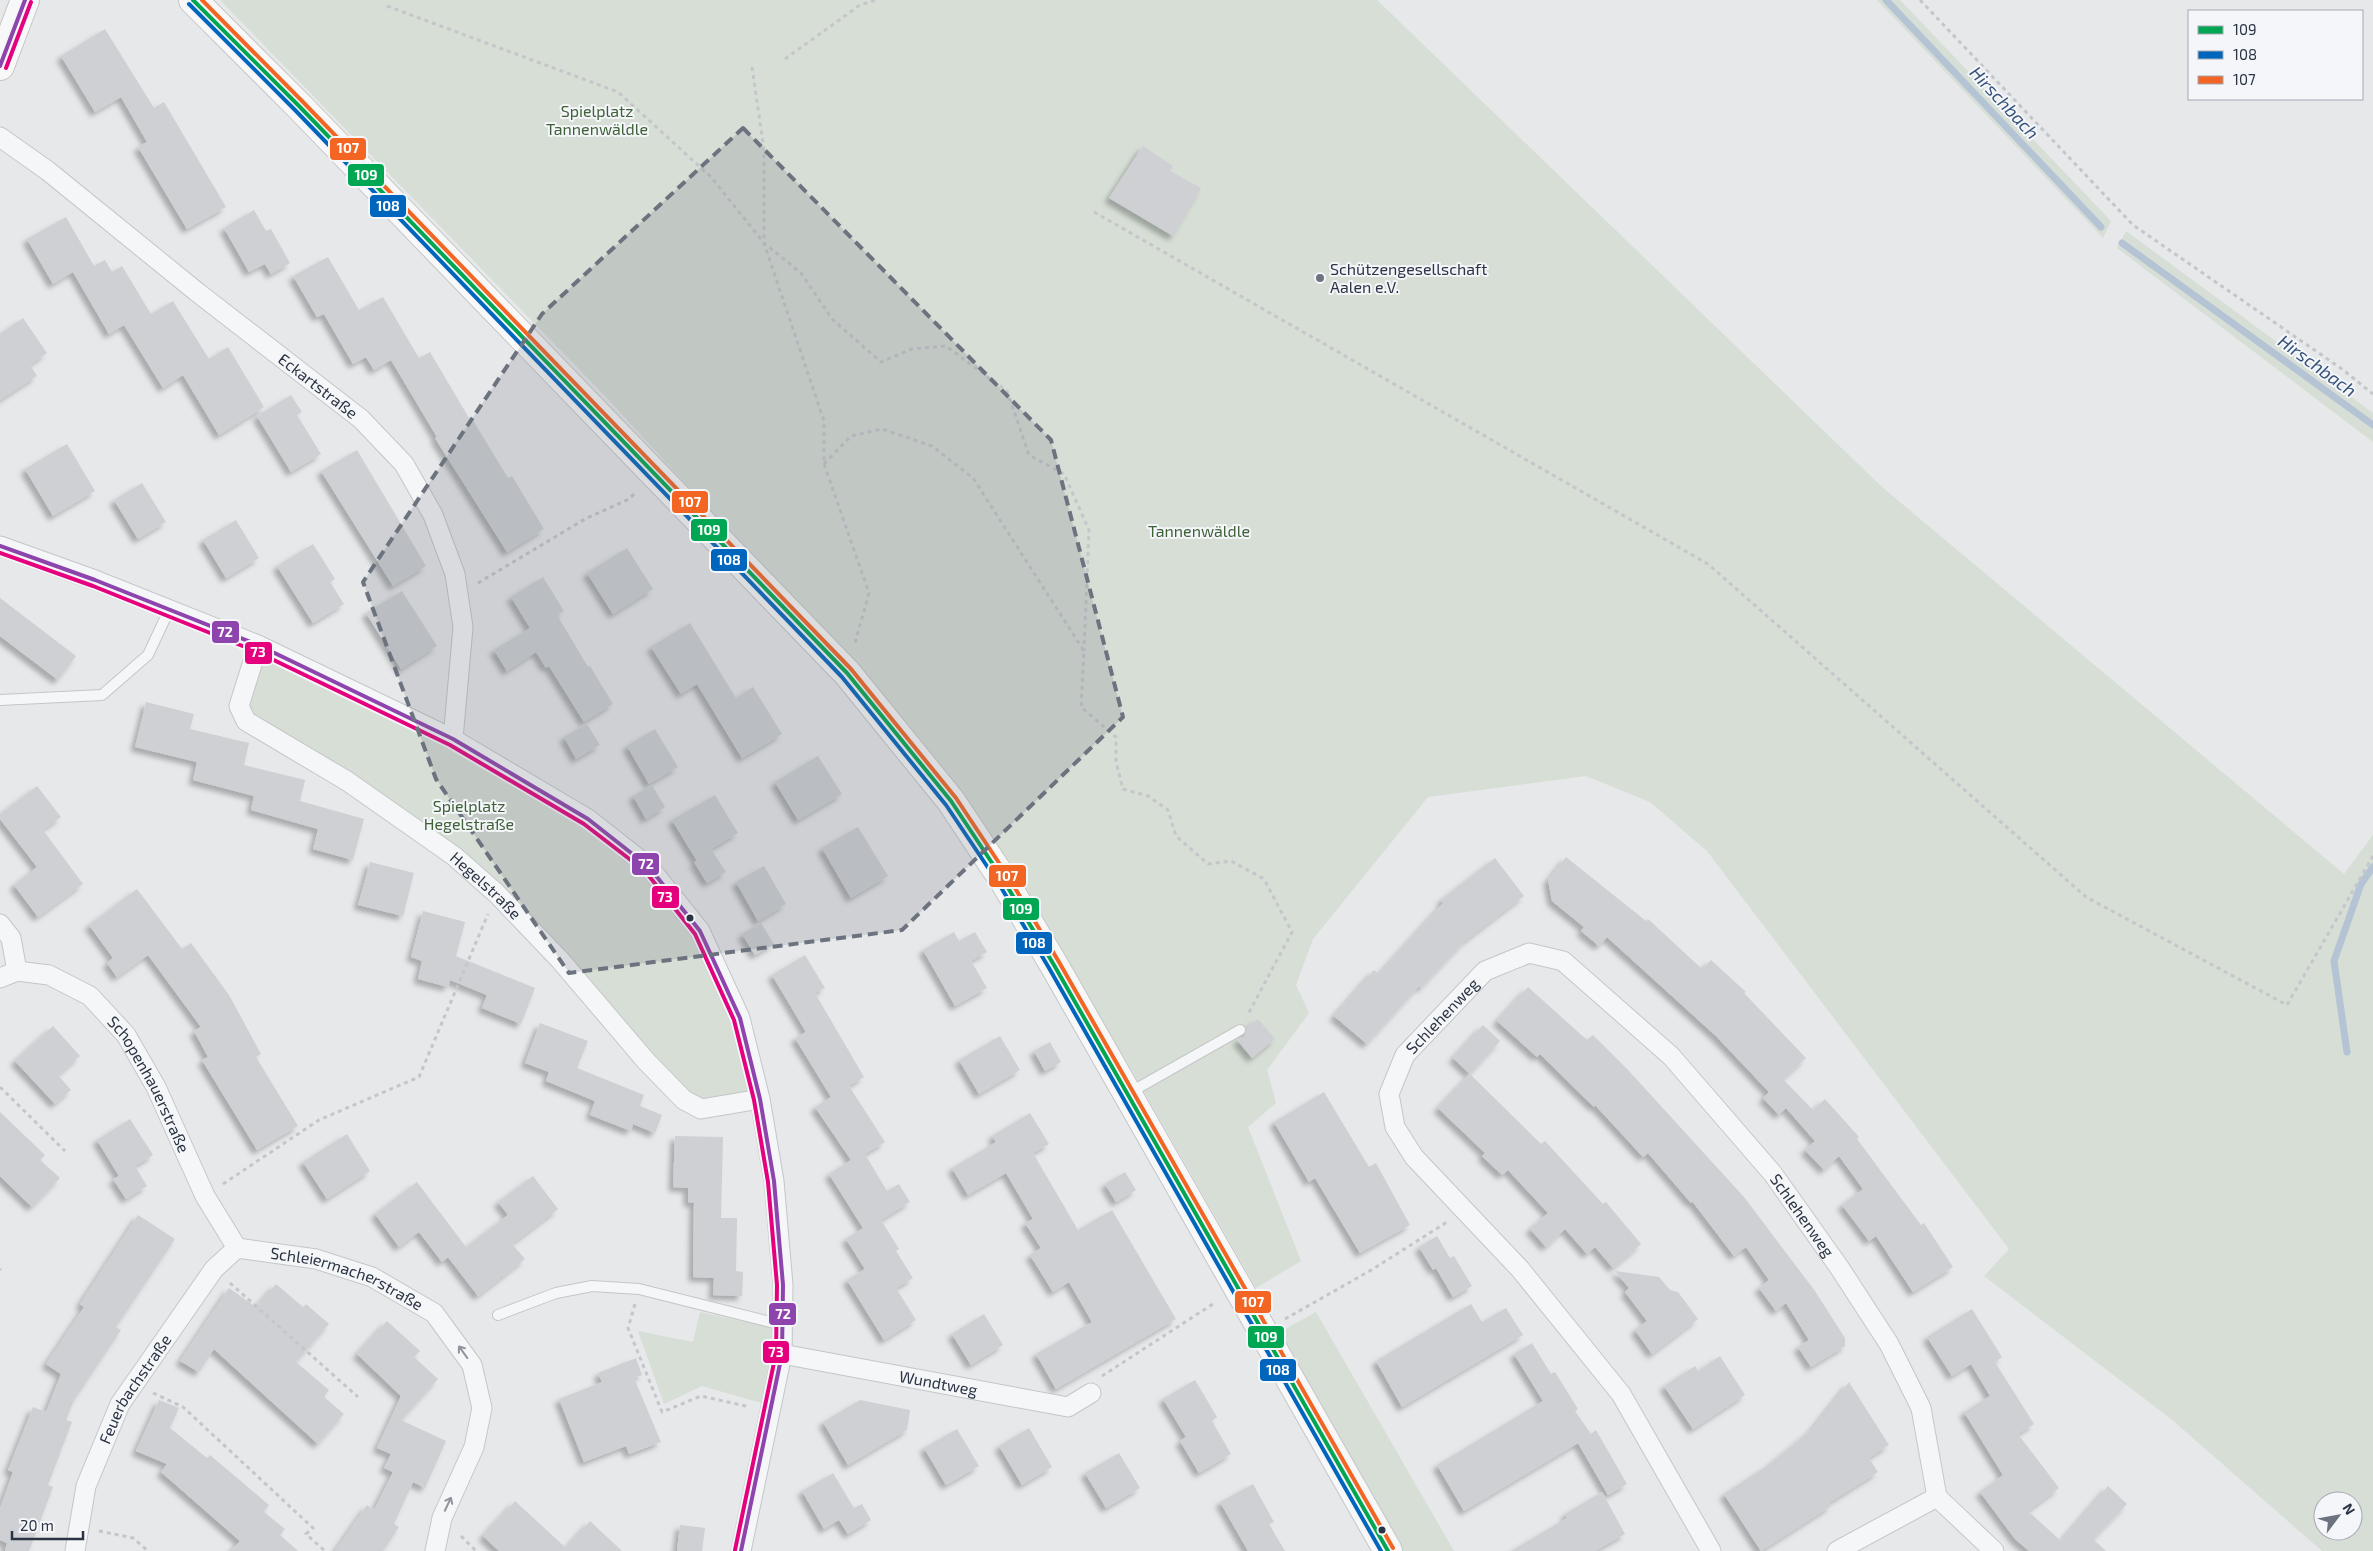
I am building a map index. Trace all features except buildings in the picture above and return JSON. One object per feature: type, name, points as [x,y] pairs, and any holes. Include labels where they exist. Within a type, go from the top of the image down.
[{"type":"main road","points":[[0,66],[25,0]]},
{"type":"main road","points":[[193,0],[312,120],[846,673],[957,809],[1004,881],[1128,1093],[1388,1551]]},
{"type":"street","name":"Eckartstraße","points":[[0,137],[48,171],[197,292],[361,419],[404,464],[433,515],[455,574],[463,627],[453,739]]},
{"type":"street","points":[[0,546],[258,645],[453,739],[588,819],[649,867],[700,932],[740,1018],[760,1099],[774,1181],[782,1284],[782,1354],[741,1551]]},
{"type":"street","name":"Hegelstraße","points":[[258,645],[239,706],[246,721],[347,781],[454,856],[496,893],[560,960],[646,1060],[684,1100],[701,1110],[760,1099]]},
{"type":"street","name":"Schopenhauerstraße","points":[[0,924],[11,938],[8,975],[49,974],[90,996],[126,1035],[156,1087],[206,1196],[237,1248]]},
{"type":"street","name":"Schlehenweg","points":[[1711,1551],[1621,1394],[1520,1269],[1414,1157],[1395,1127],[1389,1094],[1406,1055],[1485,971],[1529,953],[1563,961],[1671,1056],[1773,1174],[1839,1267],[1889,1344],[1921,1408],[1937,1497]]},
{"type":"street","name":"Feuerbachstraße","points":[[75,1551],[86,1486],[120,1404],[132,1383],[214,1270],[237,1248]]},
{"type":"street","name":"Schleiermacherstraße","points":[[237,1248],[316,1260],[372,1277],[434,1313],[472,1365],[482,1408],[474,1447],[442,1518],[435,1551]]},
{"type":"street","name":"Wundtweg","points":[[782,1354],[1068,1407],[1091,1394]]},
{"type":"street","points":[[1837,1551],[1937,1497],[1994,1551]]},
{"type":"lane","points":[[0,700],[102,695],[148,655],[169,610]]},
{"type":"lane","points":[[1128,1093],[1240,1030]]},
{"type":"lane","points":[[498,1315],[556,1292],[592,1286],[639,1289],[782,1325]]},
{"type":"path","points":[[785,58],[860,5],[876,0]]},
{"type":"path","points":[[1920,0],[2133,225],[2342,369],[2373,394]]},
{"type":"path","points":[[387,6],[618,92],[711,177],[764,243],[801,273],[832,320],[881,362],[912,348],[946,346],[1006,391],[1029,455],[1064,474],[1089,530],[1081,706],[1102,727],[1116,737],[1116,762],[1123,789],[1148,796],[1168,810],[1176,836],[1208,864],[1231,861],[1264,879],[1292,932],[1240,1030]]},
{"type":"path","points":[[752,66],[764,150],[764,243],[824,421],[824,464],[869,593],[846,673]]},
{"type":"path","points":[[1094,212],[1708,564],[2086,897],[2287,1005],[2373,856]]},
{"type":"path","points":[[824,464],[851,436],[882,429],[932,446],[974,478],[1084,651]]},
{"type":"path","points":[[458,595],[585,519],[627,500]]},
{"type":"path","points":[[206,1196],[320,1120],[419,1077],[496,893]]},
{"type":"path","points":[[0,1086],[65,1151]]},
{"type":"path","points":[[1263,1332],[1373,1269],[1465,1211]]},
{"type":"path","points":[[214,1270],[358,1397]]},
{"type":"path","points":[[639,1289],[628,1328],[662,1412],[701,1396],[770,1412]]},
{"type":"path","points":[[1091,1394],[1102,1375],[1217,1301]]},
{"type":"path","points":[[132,1383],[183,1407],[313,1528],[306,1534],[324,1551]]},
{"type":"path","points":[[79,1527],[133,1538],[148,1551]]},
{"type":"highlighted area","points":[[743,128],[1051,440],[1123,717],[902,930],[569,973],[436,779],[363,582],[542,314]]},
{"type":"green space","name":"Tannenwäldle","points":[[220,0],[1377,0],[1882,487],[2344,874],[2373,835],[2373,1551],[2322,1551],[2171,1419],[1984,1276],[2009,1249],[1707,851],[1650,802],[1586,776],[1428,797],[1313,939],[1296,985],[1309,1013],[1267,1070],[1276,1103],[1248,1127],[1301,1261],[1256,1288],[1135,1076],[1015,878],[948,775],[878,694],[605,396]]},
{"type":"green space","points":[[1877,0],[1900,0],[2111,221],[2103,238]]},
{"type":"green space","points":[[2126,231],[2373,413],[2373,442],[2117,248]]},
{"type":"green space","name":"Spielplatz Hegelstraße","points":[[258,645],[588,819],[700,932],[760,1099],[701,1109],[496,893],[246,721]]},
{"type":"green space","points":[[700,1312],[775,1329],[765,1404],[702,1386],[664,1404],[638,1331],[693,1342]]},
{"type":"green space","points":[[1316,1312],[1454,1551],[1401,1551],[1276,1334]]},
{"type":"waterway","name":"Hirschbach","points":[[1886,0],[2101,227]]},
{"type":"waterway","name":"Hirschbach","points":[[2122,243],[2373,425]]},
{"type":"waterway","points":[[2347,1052],[2334,961],[2361,884],[2373,867]]},
{"type":"transit line","name":"72","points":[[0,66],[25,0]]},
{"type":"transit line","name":"109","points":[[193,0],[299,106],[847,673],[951,801],[1004,881],[1054,965],[1388,1551]]},
{"type":"transit line","name":"107","points":[[202,0],[851,669],[956,798],[1009,878],[1059,962],[1393,1548]]},
{"type":"transit line","name":"73","points":[[6,68],[31,2]]},
{"type":"transit line","name":"108","points":[[189,4],[295,110],[842,677],[946,805],[999,884],[1049,968],[1381,1551]]},
{"type":"transit line","name":"72","points":[[0,546],[95,580],[258,645],[453,739],[588,819],[649,867],[700,931],[740,1018],[760,1099],[774,1181],[783,1285],[782,1354],[741,1551]]},
{"type":"transit line","name":"73","points":[[0,553],[93,586],[255,651],[450,745],[584,824],[645,871],[695,934],[734,1020],[754,1100],[768,1182],[777,1285],[776,1353],[735,1550]]},
{"type":"place","name":"Schützengesellschaft Aalen e.V.","points":[[1320,278]]},
{"type":"park label","name":"Spielplatz Tannenwäldle","points":[[597,120]]}]
